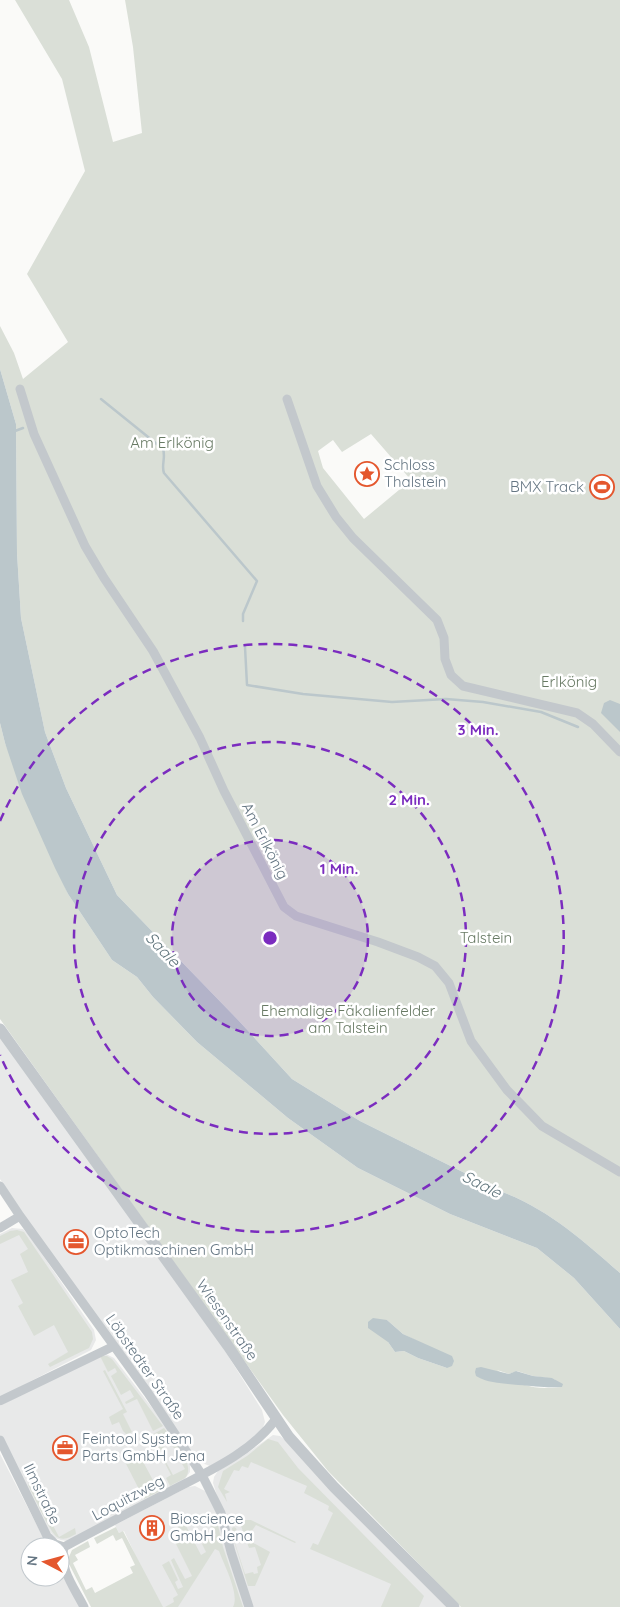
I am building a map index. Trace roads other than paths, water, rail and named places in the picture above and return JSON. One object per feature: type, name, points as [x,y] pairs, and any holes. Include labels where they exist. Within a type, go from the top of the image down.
[{"type":"street","name":"Am Erlkönig","points":[[20,389],[34,434],[85,546],[153,651],[200,738],[224,792],[284,907],[296,916],[378,942],[418,957],[435,966],[449,984],[471,1041],[506,1090],[542,1126],[620,1172]]},
{"type":"street","points":[[287,399],[317,486],[336,517],[353,538],[437,620],[444,638],[445,659],[451,675],[463,686],[576,713],[593,724],[620,752]]},
{"type":"street","name":"Wiesenstraße","points":[[0,1029],[228,1346],[289,1437],[334,1487],[454,1607]]},
{"type":"street","name":"Löbstedter Straße","points":[[0,1186],[114,1346],[202,1475],[222,1513],[231,1552],[249,1607]]},
{"type":"street","points":[[0,1228],[20,1216]]},
{"type":"street","points":[[0,1401],[114,1346]]},
{"type":"street","name":"Loquitzweg","points":[[70,1544],[202,1475],[244,1450],[276,1419]]},
{"type":"street","name":"Ilmstraße","points":[[0,1440],[48,1537]]},
{"type":"street","points":[[70,1580],[84,1607]]},
{"type":"water","name":"Saale","points":[[0,369],[16,424],[17,553],[21,618],[45,732],[66,788],[117,895],[239,1021],[292,1079],[360,1121],[537,1208],[566,1228],[620,1273],[620,1329],[574,1278],[537,1248],[450,1214],[358,1168],[288,1118],[197,1042],[153,997],[137,977],[112,960],[68,894],[22,794],[0,723]]},
{"type":"water","points":[[610,700],[620,704],[620,732],[601,713],[604,703]]},
{"type":"water","points":[[373,1318],[387,1320],[403,1334],[452,1356],[454,1361],[452,1366],[447,1368],[404,1351],[395,1352],[388,1342],[368,1328],[368,1322]]},
{"type":"water","points":[[481,1367],[509,1374],[516,1371],[533,1376],[552,1378],[563,1384],[562,1387],[550,1387],[491,1382],[476,1376],[476,1368]]},
{"type":"waterway","points":[[101,399],[163,449],[164,473],[257,581],[243,614],[243,621]]},
{"type":"waterway","points":[[15,431],[23,428]]},
{"type":"waterway","points":[[245,647],[247,685],[303,694],[392,702],[446,699],[483,702],[541,712],[578,727]]},
{"type":"place","name":"Schloss Thalstein","points":[[367,474]]},
{"type":"place","name":"BMX Track","points":[[602,487]]},
{"type":"place","name":"OptoTech Optikmaschinen GmbH","points":[[76,1242]]},
{"type":"place","name":"Feintool System Parts GmbH Jena","points":[[65,1448]]},
{"type":"place","name":"Bioscience GmbH Jena","points":[[152,1528]]},
{"type":"park label","name":"Erlkönig","points":[[569,682]]},
{"type":"park label","name":"Talstein","points":[[486,938]]},
{"type":"park label","name":"Ehemalige Fäkalienfelder am Talstein","points":[[348,1020]]}]
